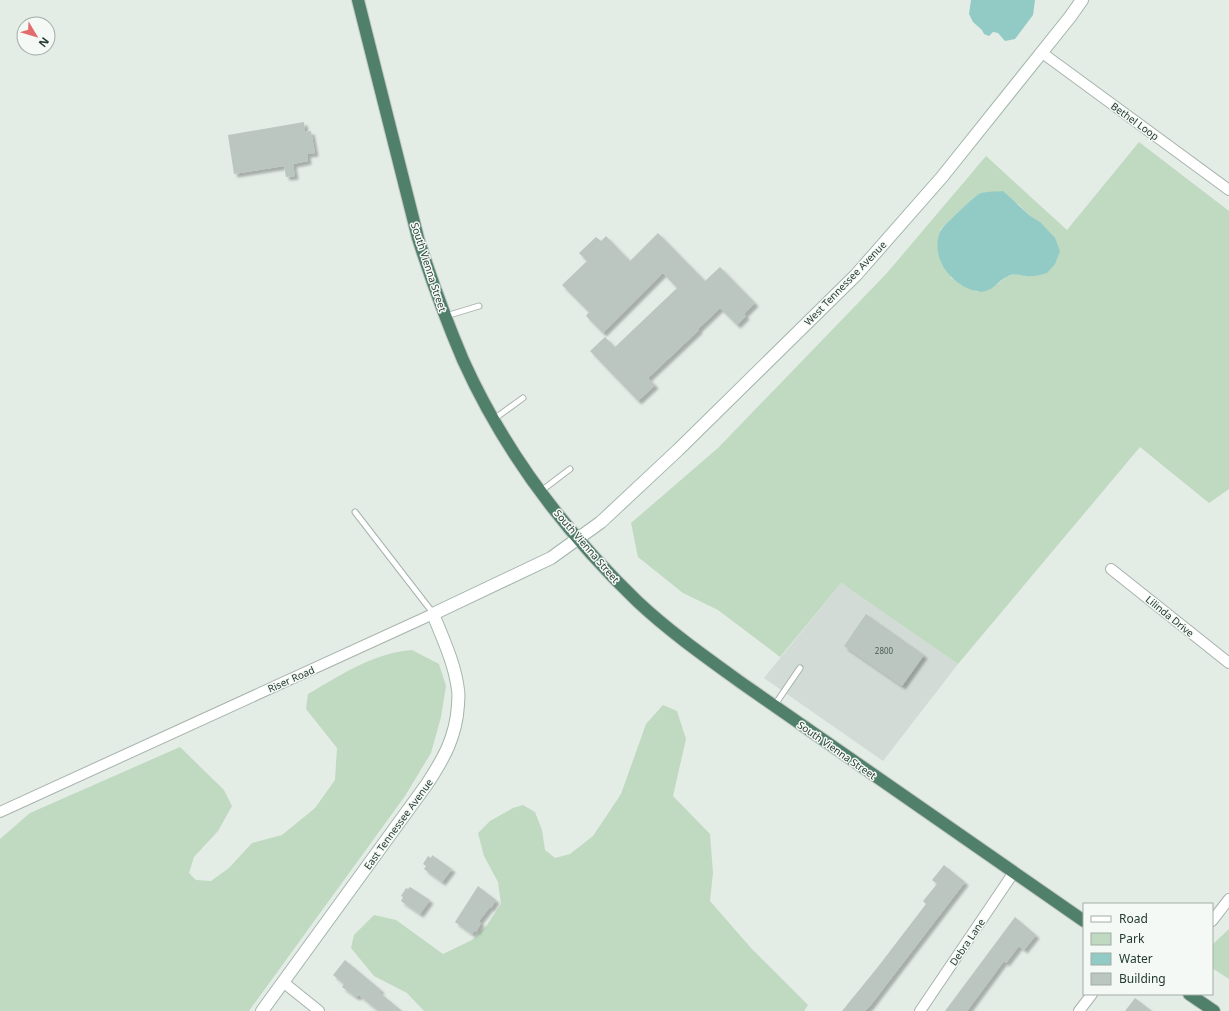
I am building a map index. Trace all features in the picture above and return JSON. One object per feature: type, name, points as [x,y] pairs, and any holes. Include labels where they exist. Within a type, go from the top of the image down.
[{"type":"highway","name":"South Vienna Street","points":[[358,0],[418,238],[429,273],[445,316],[464,360],[494,419],[524,469],[540,492],[603,567],[660,621],[698,652],[1083,920]]},
{"type":"highway","points":[[1190,995],[1214,1011]]},
{"type":"main road","name":"West Tennessee Avenue","points":[[578,539],[601,522],[678,450],[856,275],[942,177],[1082,0]]},
{"type":"main road","name":"Riser Road","points":[[433,614],[551,558],[578,539]]},
{"type":"main road","name":"East Tennessee Avenue","points":[[262,1011],[443,760],[452,739],[457,717],[459,691],[450,657],[433,614]]},
{"type":"street","name":"Bethel Loop","points":[[1041,52],[1229,190]]},
{"type":"street","name":"Lilinda Drive","points":[[1111,569],[1229,663]]},
{"type":"street","name":"Riser Road","points":[[0,812],[433,614]]},
{"type":"street","name":"Debra Lane","points":[[920,1011],[1014,872]]},
{"type":"street","points":[[1213,920],[1229,899]]},
{"type":"street","points":[[283,982],[319,1011]]},
{"type":"street","points":[[1079,1011],[1091,995]]},
{"type":"lane","points":[[445,316],[479,306]]},
{"type":"lane","points":[[494,419],[523,398]]},
{"type":"lane","points":[[540,492],[570,469]]},
{"type":"lane","points":[[355,512],[433,614]]},
{"type":"lane","points":[[774,706],[800,668]]},
{"type":"shaded area","points":[[841,583],[958,664],[883,761],[764,678]]},
{"type":"green space","points":[[1139,142],[1229,211],[1229,489],[1209,503],[1140,447],[958,664],[841,583],[780,657],[718,610],[683,593],[638,557],[631,523],[718,448],[887,273],[986,156],[1067,230]],"holes":[[[980,194],[1018,204],[1029,215],[1040,222],[1031,276],[1016,274],[1007,276],[998,284],[977,292],[951,278],[940,230],[959,211]]]},
{"type":"green space","points":[[412,650],[439,664],[446,686],[441,717],[431,753],[405,796],[249,1011],[0,1011],[0,839],[30,813],[180,747],[224,790],[232,806],[218,831],[194,857],[189,873],[196,880],[211,881],[229,868],[252,843],[282,835],[315,808],[335,780],[337,748],[306,709],[308,694],[371,660],[384,655]]},
{"type":"green space","points":[[663,705],[677,711],[686,739],[673,796],[710,834],[713,873],[710,901],[751,948],[808,1005],[804,1011],[424,1011],[407,993],[374,976],[351,948],[354,935],[374,915],[396,920],[443,954],[472,940],[487,925],[501,904],[498,882],[484,856],[478,833],[490,821],[513,808],[523,805],[535,812],[542,830],[545,850],[555,858],[570,854],[593,836],[621,794],[646,724]]},
{"type":"green space","points":[[1229,929],[1229,979],[1213,969],[1213,944]]},
{"type":"water","points":[[971,0],[1035,0],[1033,15],[1015,39],[1005,41],[998,33],[993,32],[989,36],[984,34],[982,30],[973,22],[969,14]]},
{"type":"water","points":[[1003,191],[1029,215],[1040,222],[1055,238],[1060,251],[1055,264],[1047,273],[1034,276],[1011,275],[1004,278],[994,287],[986,291],[976,291],[958,283],[951,277],[940,261],[938,242],[940,232],[952,218],[979,194]]},
{"type":"building","points":[[304,122],[305,132],[311,131],[315,153],[307,154],[308,161],[293,164],[295,176],[286,177],[284,166],[234,174],[228,135]]},
{"type":"building","points":[[658,233],[705,281],[720,267],[755,303],[744,314],[746,316],[737,325],[720,308],[648,378],[655,385],[638,401],[590,351],[605,337],[615,347],[677,288],[663,273],[603,333],[586,316],[589,312],[562,285],[587,261],[579,253],[596,237],[601,241],[606,236],[630,261]]},
{"type":"building","points":[[866,614],[924,655],[902,686],[844,646]]},
{"type":"building","points":[[432,855],[452,869],[442,882],[424,869],[426,866],[423,864],[428,856],[431,858]]},
{"type":"building","points":[[944,865],[965,882],[870,1006],[865,1011],[842,1011],[926,904],[923,901],[937,884],[932,880]]},
{"type":"building","points":[[478,886],[496,900],[479,921],[481,923],[476,932],[475,930],[472,934],[455,922]]},
{"type":"building","points":[[410,887],[430,900],[420,914],[401,901],[403,897],[401,896],[406,888],[408,889]]},
{"type":"building","points":[[1015,917],[1036,935],[1024,950],[1019,946],[1006,963],[1004,961],[967,1011],[945,1011]]},
{"type":"building","points":[[345,960],[381,990],[379,992],[402,1011],[378,1011],[359,995],[356,997],[342,987],[344,984],[333,975]]},
{"type":"building","points":[[1135,998],[1152,1011],[1125,1011]]}]
